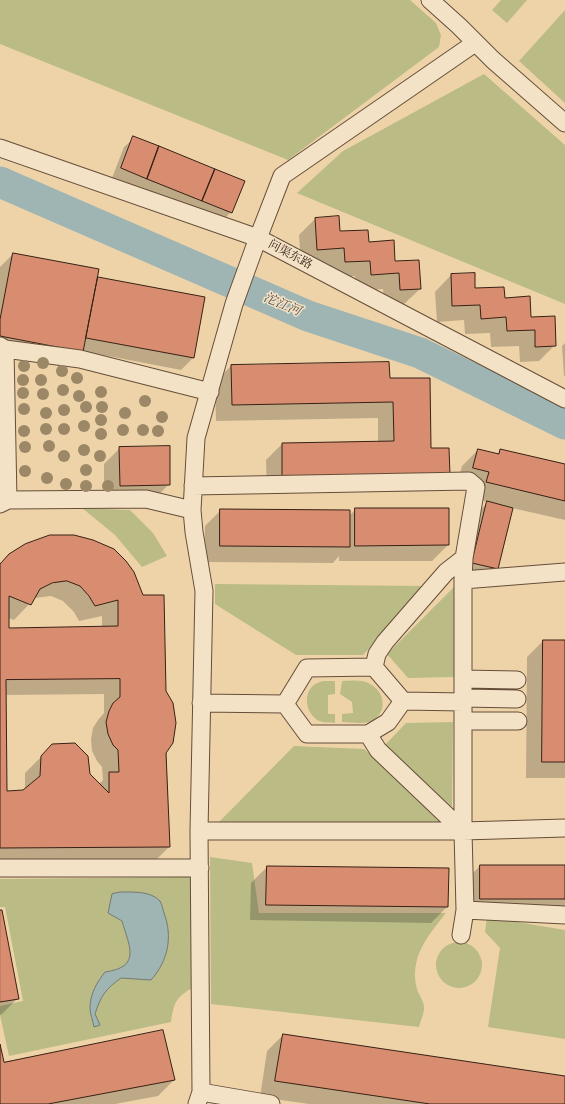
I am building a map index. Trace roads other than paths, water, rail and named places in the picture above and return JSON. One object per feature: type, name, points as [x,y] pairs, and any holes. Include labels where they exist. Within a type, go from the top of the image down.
[{"type":"street","points":[[430,0],[459,26],[475,43],[565,123]]},
{"type":"street","points":[[271,1104],[199,1098],[199,831],[204,590],[192,510],[196,438],[234,304],[282,176],[475,43]]},
{"type":"street","name":"问渠东路","points":[[0,148],[256,242],[565,399]]},
{"type":"street","points":[[192,510],[146,499],[4,502],[3,348],[80,359],[210,392]]},
{"type":"street","points":[[193,486],[469,481],[476,487],[464,558],[463,580],[463,831],[465,910],[461,935]]},
{"type":"street","points":[[374,668],[377,654],[385,642],[446,572],[464,558]]},
{"type":"street","points":[[463,580],[565,572]]},
{"type":"street","points":[[285,704],[307,668],[374,668],[403,701],[517,699]]},
{"type":"street","points":[[463,679],[517,680]]},
{"type":"street","points":[[285,704],[307,734],[368,734],[388,722],[403,701]]},
{"type":"street","points":[[201,703],[285,704]]},
{"type":"street","points":[[463,721],[518,721]]},
{"type":"street","points":[[368,734],[378,750],[463,831]]},
{"type":"street","points":[[199,831],[463,831],[565,828]]},
{"type":"street","points":[[0,868],[200,868]]},
{"type":"street","points":[[465,910],[565,915]]},
{"type":"water","points":[[121,892],[136,892],[152,895],[160,901],[167,922],[167,948],[165,957],[157,973],[151,980],[121,978],[108,989],[99,1002],[95,1014],[100,1025],[94,1027],[90,1013],[90,1003],[94,988],[105,972],[117,969],[124,965],[130,954],[128,939],[122,921],[108,913],[112,894]]},
{"type":"waterway","name":"沱江河","points":[[0,182],[308,316],[420,353],[565,424]]}]
